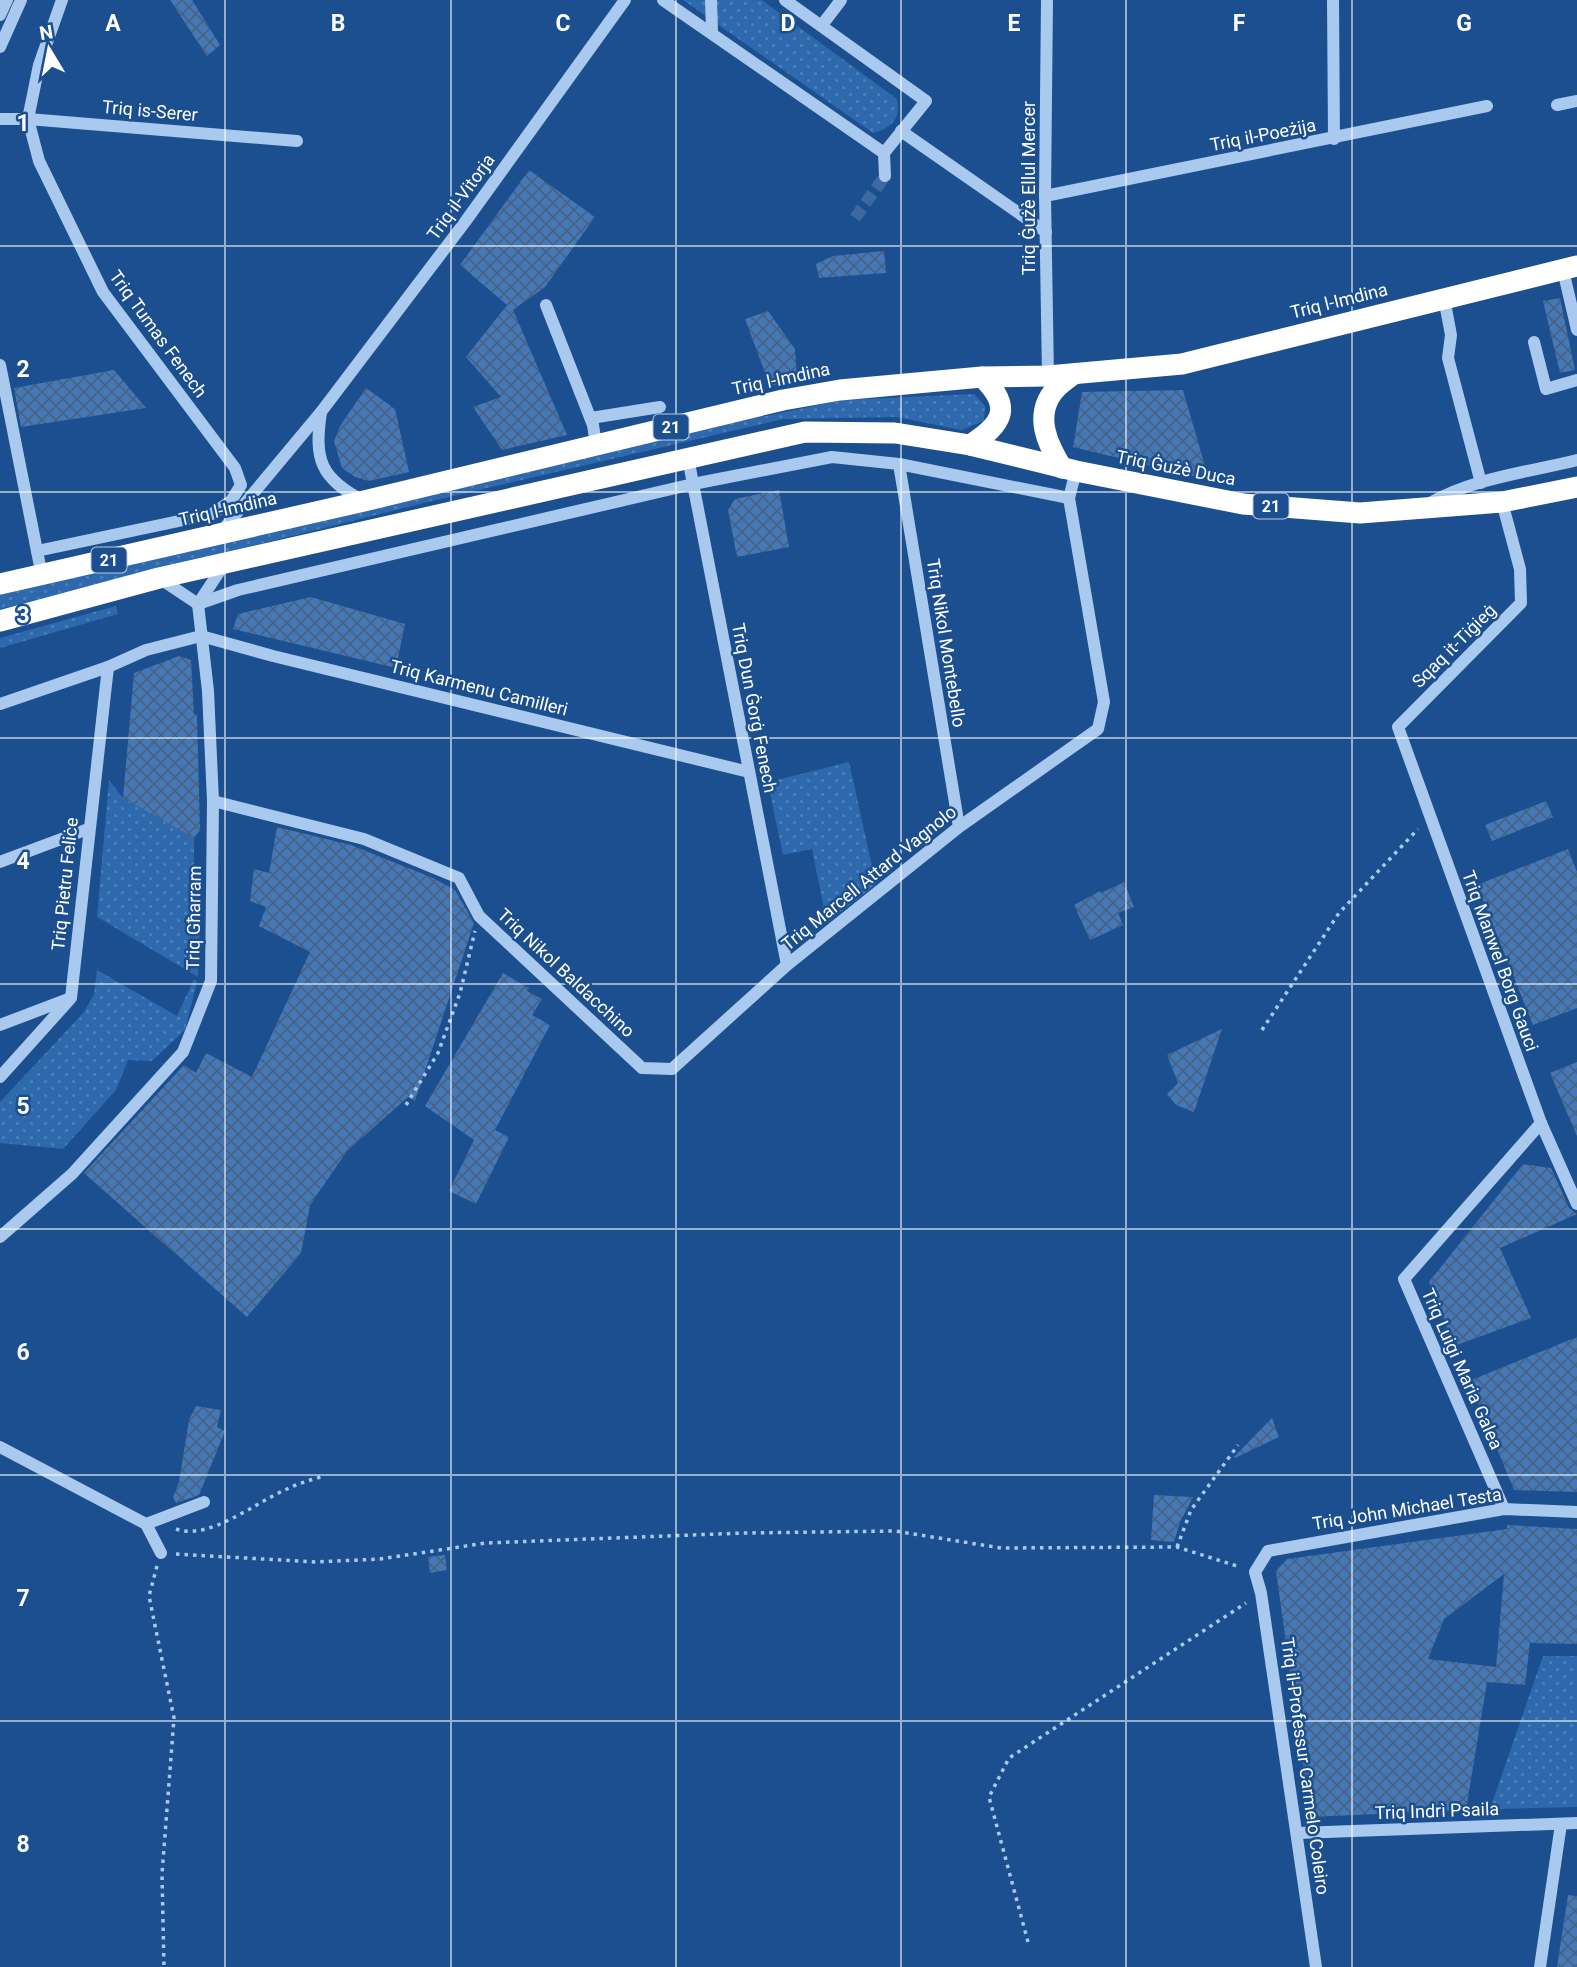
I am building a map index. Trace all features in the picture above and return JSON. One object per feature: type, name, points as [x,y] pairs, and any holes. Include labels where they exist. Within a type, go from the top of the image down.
[{"type":"highway","name":"Triq l-Imdina","points":[[0,584],[363,501],[783,400],[828,392],[982,377],[1048,376],[1182,365],[1570,268]]},
{"type":"highway","points":[[1069,470],[1049,447],[1044,410],[1053,391],[1074,374]]},
{"type":"highway","points":[[970,445],[989,433],[1001,411],[995,389],[982,377]]},
{"type":"highway","name":"21","points":[[0,621],[159,578],[805,432],[895,433],[970,445]]},
{"type":"highway","name":"Triq Ġużè Duca","points":[[970,445],[1069,470],[1243,505],[1360,513],[1502,502],[1577,487]]},
{"type":"street","points":[[7,0],[0,15],[13,19]]},
{"type":"street","points":[[0,47],[21,0]]},
{"type":"street","points":[[27,119],[40,65],[62,0]]},
{"type":"street","name":"Triq il-Vitorja","points":[[218,535],[321,412],[465,222],[625,0]]},
{"type":"street","points":[[663,0],[884,153]]},
{"type":"street","points":[[711,0],[712,32]]},
{"type":"street","points":[[785,0],[926,101],[884,153],[885,176]]},
{"type":"street","points":[[822,25],[841,0]]},
{"type":"street","name":"Triq Ġużè Ellul Mercer","points":[[1047,0],[1045,195],[1048,376]]},
{"type":"street","points":[[1333,0],[1334,139]]},
{"type":"street","points":[[1557,105],[1577,101]]},
{"type":"street","name":"Triq il-Poeżija","points":[[1045,195],[1488,106]]},
{"type":"street","name":"Triq is-Serer","points":[[0,120],[27,119],[297,141]]},
{"type":"street","name":"Triq Tumas Fenech","points":[[27,119],[39,161],[103,292],[235,468],[240,485],[231,501],[212,514],[37,551]]},
{"type":"street","points":[[901,131],[1046,232]]},
{"type":"street","points":[[1570,268],[1577,330]]},
{"type":"street","points":[[1444,298],[1451,335],[1448,358],[1481,483]]},
{"type":"street","points":[[546,305],[591,418],[596,445]]},
{"type":"street","points":[[1534,342],[1546,389],[1577,380]]},
{"type":"street","points":[[0,365],[42,576]]},
{"type":"street","points":[[591,418],[660,407]]},
{"type":"street","points":[[321,412],[318,435],[321,466],[327,476],[363,501]]},
{"type":"street","points":[[198,604],[238,590],[693,484],[832,457],[899,464],[1069,498],[1069,470]]},
{"type":"street","name":"Triq Dun Ġorġ Fenech","points":[[688,458],[787,965]]},
{"type":"street","name":"Triq Ġużè Duca","points":[[1419,509],[1447,493],[1577,460]]},
{"type":"street","name":"Triq Nikol Montebello","points":[[899,464],[959,827]]},
{"type":"street","name":"Triq Marcell Attard Vagnolo","points":[[673,1069],[787,965],[959,827],[1098,729],[1104,702],[1069,498]]},
{"type":"street","name":"Sqaq it-Tiġieġ","points":[[1398,727],[1521,603],[1520,569],[1502,502]]},
{"type":"street","points":[[198,604],[225,563]]},
{"type":"street","points":[[159,578],[198,604]]},
{"type":"street","name":"Triq Għarram","points":[[0,1237],[72,1174],[183,1052],[211,981],[214,801],[208,691],[198,604]]},
{"type":"street","points":[[0,704],[108,667],[146,650],[201,636]]},
{"type":"street","name":"Triq Karmenu Camilleri","points":[[201,636],[749,772]]},
{"type":"street","name":"Triq Pietru Feliċe","points":[[71,998],[108,667]]},
{"type":"street","name":"Triq Manwel Borg Gauci","points":[[1398,727],[1541,1123],[1577,1204]]},
{"type":"street","name":"Triq Nikol Baldacchino","points":[[214,801],[364,839],[460,878],[479,916],[642,1068],[673,1069]]},
{"type":"street","points":[[0,862],[89,829]]},
{"type":"street","points":[[0,1025],[71,998]]},
{"type":"street","points":[[0,1077],[71,998]]},
{"type":"street","name":"Triq Luigi Maria Galea","points":[[1504,1509],[1404,1279],[1541,1123]]},
{"type":"street","points":[[0,1447],[146,1524],[161,1553]]},
{"type":"street","points":[[146,1524],[204,1502]]},
{"type":"street","name":"Triq John Michael Testa","points":[[1255,1572],[1268,1551],[1504,1509],[1577,1512]]},
{"type":"street","name":"Triq il-Professur Carmelo Coleiro","points":[[1255,1572],[1261,1593],[1316,1967]]},
{"type":"street","name":"Triq Indrì Psaila","points":[[1298,1833],[1577,1823]]},
{"type":"street","points":[[1540,1967],[1561,1824]]},
{"type":"path","points":[[1262,1030],[1339,913],[1429,817]]},
{"type":"path","points":[[406,1105],[438,1053],[460,993],[479,916]]},
{"type":"path","points":[[1177,1547],[1191,1510],[1238,1445]]},
{"type":"path","points":[[161,1518],[166,1526],[185,1533],[213,1528],[287,1488],[324,1476]]},
{"type":"path","points":[[163,1967],[162,1874],[174,1718],[149,1596],[161,1553],[315,1563],[380,1559],[486,1543],[743,1533],[895,1531],[1001,1548],[1177,1547],[1255,1572]]},
{"type":"path","points":[[1028,1942],[989,1797],[1009,1758],[1261,1593]]},
{"type":"shaded area","points":[[683,0],[762,0],[897,99],[898,112],[894,122],[873,133]]},
{"type":"shaded area","points":[[974,394],[985,406],[984,421],[961,430],[897,417],[783,419],[432,501],[0,609],[0,593],[741,421],[843,400]]},
{"type":"shaded area","points":[[116,606],[118,614],[0,648],[0,638]]},
{"type":"shaded area","points":[[849,762],[876,884],[827,923],[812,849],[783,855],[767,779],[773,781]]},
{"type":"shaded area","points":[[109,780],[123,798],[194,838],[194,865],[202,868],[198,977],[97,917]]},
{"type":"shaded area","points":[[97,970],[177,1016],[194,979],[197,982],[185,1030],[152,1061],[128,1060],[116,1090],[63,1149],[0,1143],[0,1102],[84,1012],[94,994]]},
{"type":"shaded area","points":[[1543,1656],[1577,1656],[1577,1807],[1490,1809]]},
{"type":"building","points":[[170,0],[192,0],[220,45],[207,56]]},
{"type":"building","points":[[529,170],[595,217],[545,287],[513,310],[567,435],[502,450],[473,407],[501,397],[466,357],[507,305],[460,265]]},
{"type":"building","points":[[884,251],[886,273],[819,278],[816,264],[833,256]]},
{"type":"building","points":[[1560,298],[1575,370],[1560,373],[1543,301]]},
{"type":"building","points":[[768,311],[795,349],[797,380],[770,386],[745,319]]},
{"type":"building","points":[[114,370],[146,408],[21,427],[14,388]]},
{"type":"building","points":[[366,388],[395,409],[409,472],[369,481],[355,477],[342,468],[334,441],[340,426]]},
{"type":"building","points":[[1183,390],[1209,480],[1073,447],[1082,392]]},
{"type":"building","points":[[779,490],[789,547],[737,557],[728,510],[735,499]]},
{"type":"building","points":[[311,597],[405,624],[396,668],[233,629],[238,614]]},
{"type":"building","points":[[179,656],[191,660],[194,714],[197,715],[200,830],[194,838],[123,798],[134,673]]},
{"type":"building","points":[[1546,801],[1553,817],[1492,841],[1485,825]]},
{"type":"building","points":[[277,827],[351,845],[433,878],[455,890],[474,923],[415,1101],[408,1097],[347,1151],[310,1205],[301,1253],[247,1317],[84,1173],[184,1065],[196,1073],[206,1053],[252,1077],[310,952],[259,926],[266,907],[250,901],[254,869],[269,873]]},
{"type":"building","points":[[1568,849],[1577,872],[1577,1008],[1533,1025],[1477,885]]},
{"type":"building","points":[[1124,882],[1134,907],[1118,913],[1123,925],[1090,940],[1074,905]]},
{"type":"building","points":[[503,973],[542,999],[532,1015],[550,1025],[495,1130],[509,1137],[476,1204],[449,1191],[474,1140],[425,1106]]},
{"type":"building","points":[[1222,1029],[1194,1112],[1176,1105],[1167,1094],[1178,1083],[1167,1055]]},
{"type":"building","points":[[1577,1062],[1577,1136],[1550,1073]]},
{"type":"building","points":[[1523,1164],[1551,1168],[1569,1208],[1577,1214],[1500,1248],[1531,1318],[1454,1346],[1429,1282]]},
{"type":"building","points":[[1577,1337],[1577,1492],[1514,1490],[1469,1381]]},
{"type":"building","points":[[196,1406],[221,1410],[217,1427],[225,1431],[199,1495],[176,1503],[173,1497],[179,1482],[189,1420]]},
{"type":"building","points":[[1272,1418],[1279,1437],[1235,1458],[1234,1457]]},
{"type":"building","points":[[1154,1495],[1193,1497],[1180,1522],[1174,1542],[1151,1540]]},
{"type":"building","points":[[1507,1525],[1577,1529],[1577,1644],[1530,1643],[1525,1685],[1487,1682],[1466,1810],[1310,1817],[1276,1571],[1287,1559],[1507,1529]],"holes":[[[1504,1574],[1496,1667],[1428,1659],[1444,1619]]]},
{"type":"building","points":[[445,1555],[447,1570],[430,1573],[428,1557]]},
{"type":"building","points":[[1568,1895],[1577,1896],[1577,1967],[1557,1967]]},
{"type":"tunnel","points":[[855,218],[885,176]]}]
